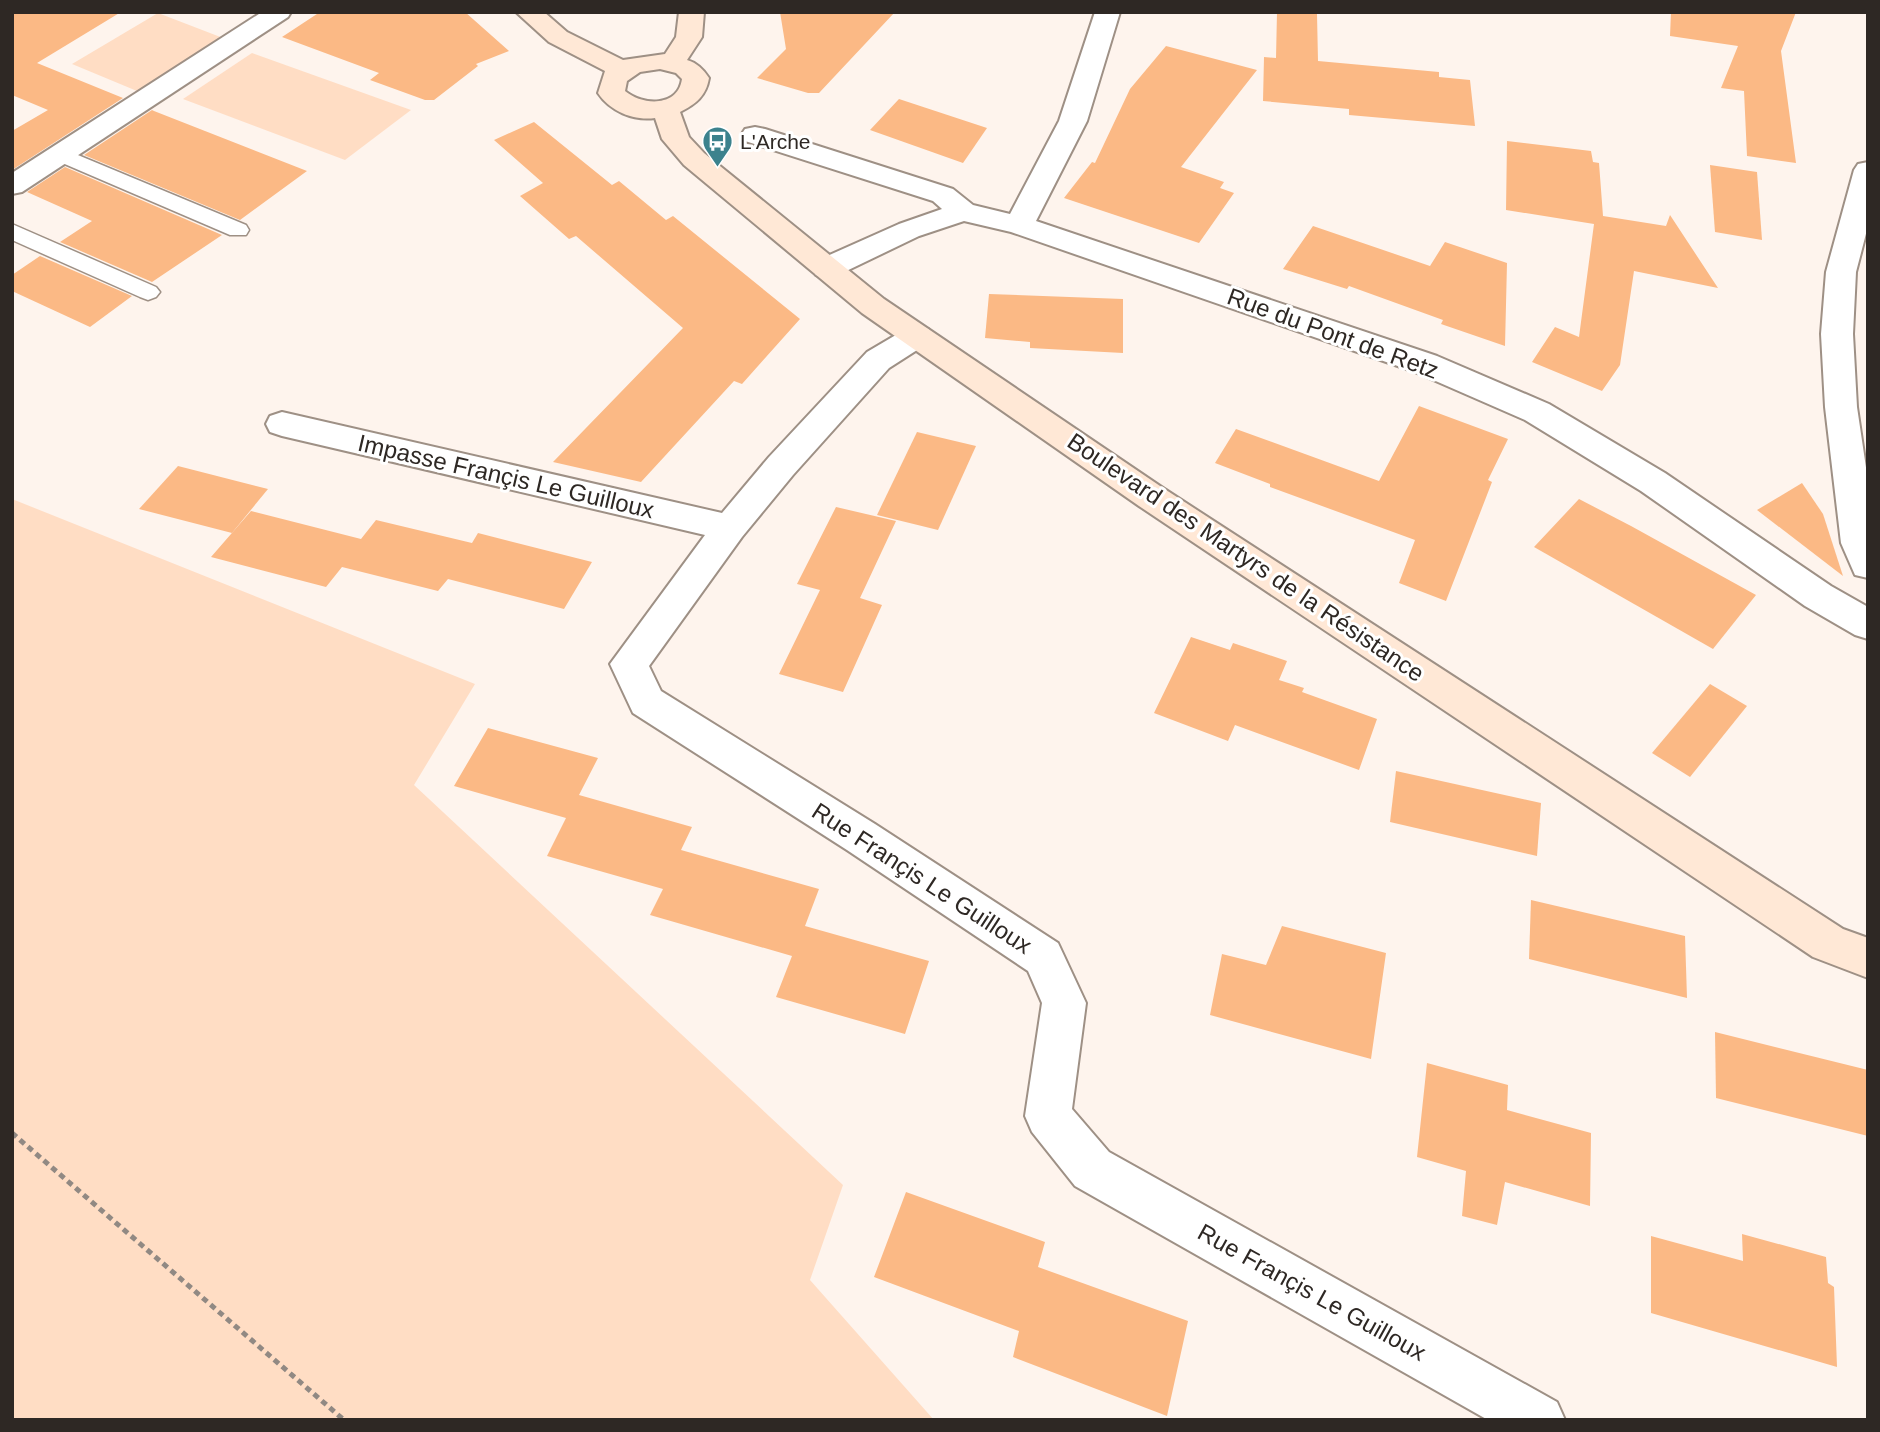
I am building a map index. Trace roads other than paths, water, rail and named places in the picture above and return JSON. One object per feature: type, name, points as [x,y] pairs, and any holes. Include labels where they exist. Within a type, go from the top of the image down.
[{"type":"street","points":[[12,186],[279,12]]},
{"type":"street","points":[[528,12],[558,37],[622,70]]},
{"type":"street","points":[[673,62],[689,37],[692,12]]},
{"type":"street","points":[[1018,225],[1073,121],[1108,12]]},
{"type":"street","points":[[646,62],[673,62],[694,73],[697,80],[696,89],[690,97],[666,108],[637,109],[616,100],[611,93],[610,85],[622,70],[646,62]]},
{"type":"street","name":"Boulevard des Martyrs de la Résistance","points":[[666,108],[676,139],[694,159],[873,306],[1151,496],[1828,943],[1868,958]]},
{"type":"street","name":"Rue du Pont de Retz","points":[[755,135],[943,195],[962,212],[1018,225],[1426,364],[1537,412],[1653,482],[1818,596],[1868,625]]},
{"type":"street","points":[[1868,170],[1841,272],[1837,334],[1841,407],[1859,543],[1868,565]]},
{"type":"street","points":[[827,268],[909,230],[962,212]]},
{"type":"street","name":"Rue Françis Le Guilloux","points":[[917,337],[878,360],[781,466],[730,528],[629,664],[648,702],[861,837],[1043,957],[1064,1003],[1048,1116],[1092,1169],[1539,1420]]},
{"type":"street","name":"Impasse Françis Le Guilloux","points":[[282,424],[730,528]]},
{"type":"lane","points":[[61,154],[238,230]]},
{"type":"lane","points":[[12,231],[148,292]]},
{"type":"place","name":"L'Arche","points":[[717,168]]}]
